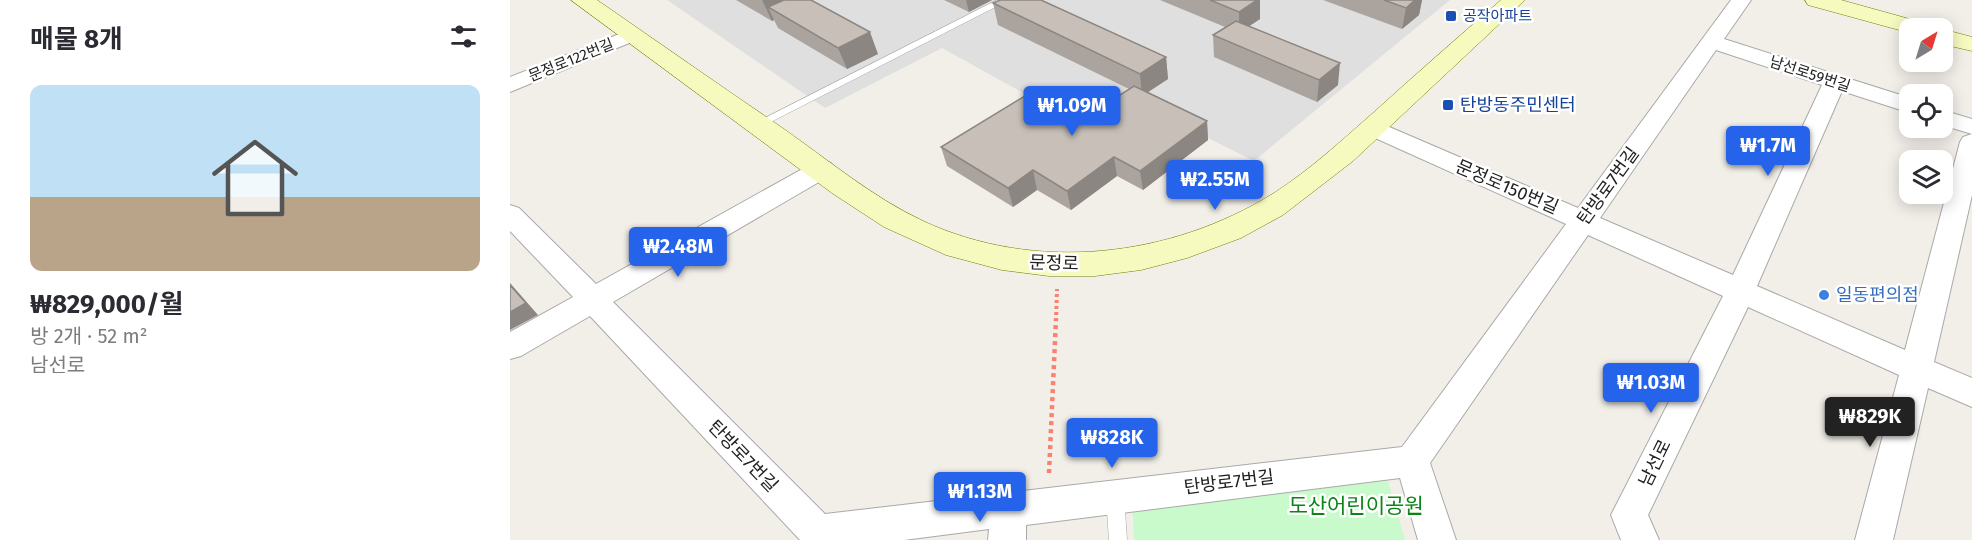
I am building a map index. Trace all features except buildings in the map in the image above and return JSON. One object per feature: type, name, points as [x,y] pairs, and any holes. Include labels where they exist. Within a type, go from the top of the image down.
[{"type":"main road","name":"문정로","points":[[582,0],[892,217],[935,239],[964,250],[994,257],[1058,264],[1124,262],[1192,247],[1219,236],[1298,191],[1372,129],[1514,0]]},
{"type":"main road","points":[[1816,0],[1899,23]]},
{"type":"main road","points":[[1953,39],[1972,44]]},
{"type":"street","name":"탄방로7번길","points":[[510,214],[817,537],[1008,524],[1048,504],[1412,461],[1741,0]]},
{"type":"street","name":"문정로122번길","points":[[510,85],[632,35]]},
{"type":"street","name":"남선로59번길","points":[[1711,42],[1899,102]]},
{"type":"street","points":[[1741,290],[1835,82]]},
{"type":"street","points":[[1953,121],[1972,127]]},
{"type":"street","name":"문정로150번길","points":[[1372,129],[1584,220],[1972,393]]},
{"type":"street","points":[[1874,540],[1972,142]]},
{"type":"street","points":[[510,347],[822,170]]},
{"type":"street","name":"남선로","points":[[1640,540],[1629,515],[1741,290]]},
{"type":"street","points":[[1412,461],[1437,540]]},
{"type":"lane","points":[[759,124],[1004,0]]},
{"type":"lane","points":[[1115,496],[1118,540]]},
{"type":"path","points":[[1048,504],[1058,264]]},
{"type":"shaded area","points":[[667,0],[1450,0],[1254,161],[1136,102],[1092,131],[942,48],[825,108]]},
{"type":"green space","name":"도산어린이공원","points":[[1384,468],[1405,540],[1134,540],[1132,498]]},
{"type":"place","name":"공작아파트","points":[[1451,16]]},
{"type":"place","name":"탄방동주민센터","points":[[1448,105]]},
{"type":"place","name":"일동편의점","points":[[1824,295]]}]
